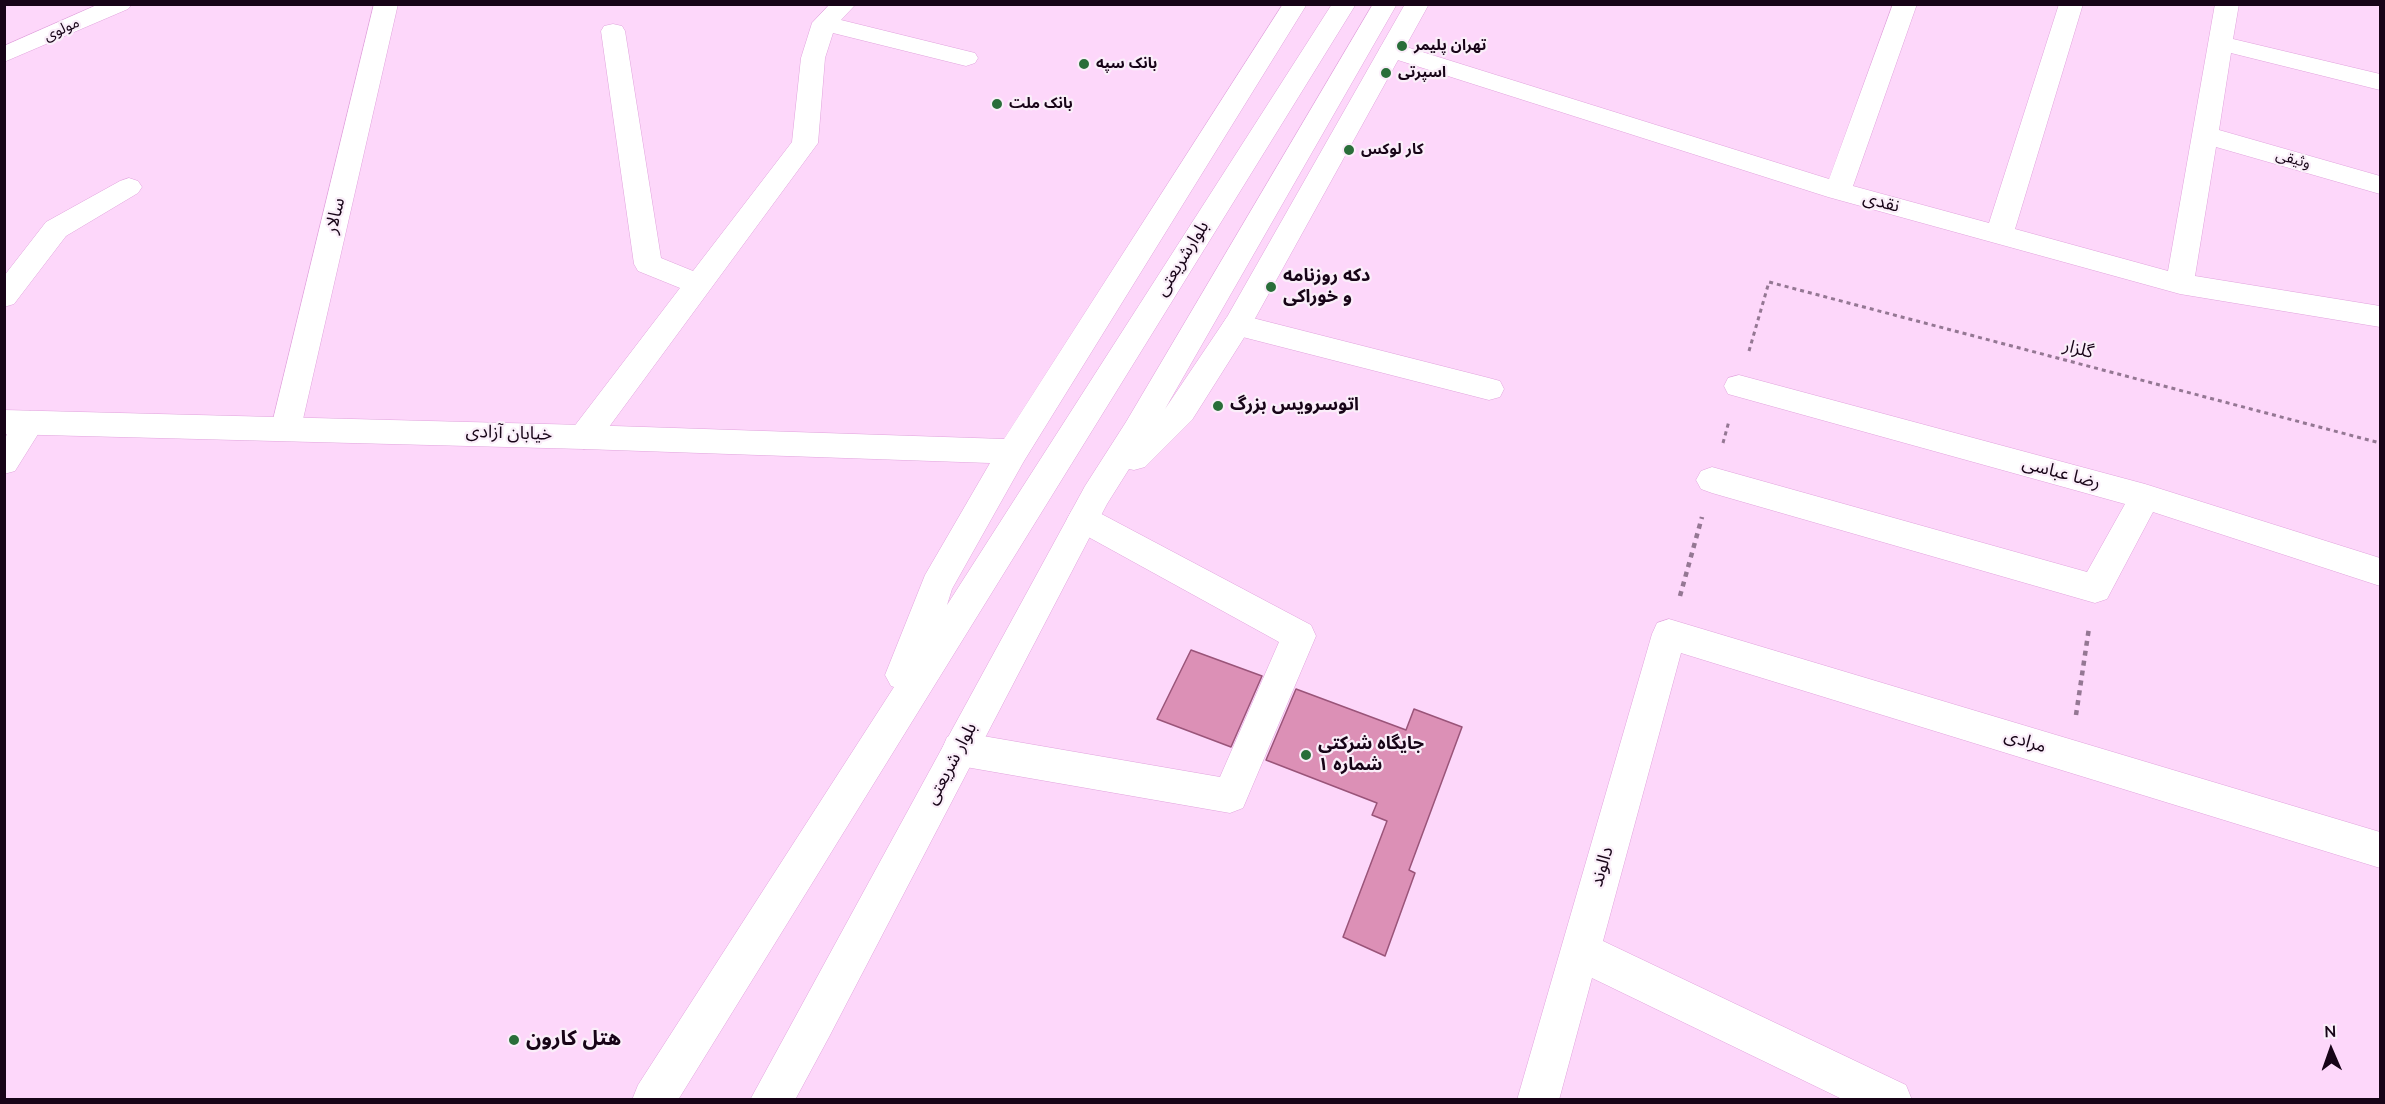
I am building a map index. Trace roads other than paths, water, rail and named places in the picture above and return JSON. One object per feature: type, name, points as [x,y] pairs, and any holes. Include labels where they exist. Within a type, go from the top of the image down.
[{"type":"main road","name":"مولوی","points":[[4,55],[120,4]]},
{"type":"main road","name":"سالار","points":[[286,428],[386,4]]},
{"type":"main road","points":[[584,437],[805,143],[813,58],[824,23],[844,4]]},
{"type":"main road","points":[[653,1100],[879,739],[937,585],[1013,452],[1295,4]]},
{"type":"main road","name":"بلوارشریعتی","points":[[879,739],[1344,4]]},
{"type":"main road","name":"بلوار شریعتی","points":[[771,1100],[815,1023],[1090,507],[1385,4]]},
{"type":"main road","points":[[960,749],[1230,796],[1299,636],[1090,507],[1180,412],[1237,325],[1416,4]]},
{"type":"main road","points":[[1838,191],[1905,4]]},
{"type":"main road","points":[[2000,235],[2071,4]]},
{"type":"main road","points":[[2180,284],[2227,4]]},
{"type":"main road","points":[[824,23],[966,58]]},
{"type":"main road","points":[[613,31],[648,264],[698,284]]},
{"type":"main road","points":[[2221,43],[2380,82]]},
{"type":"main road","name":"نقدی","points":[[1390,50],[1838,191],[2180,284],[2380,317]]},
{"type":"main road","name":"وثیقی","points":[[2205,135],[2380,185]]},
{"type":"main road","points":[[4,297],[56,229],[129,188]]},
{"type":"main road","points":[[1237,325],[1489,389]]},
{"type":"main road","name":"رضا عباسی","points":[[1739,386],[2145,497],[2380,572]]},
{"type":"main road","name":"خیابان آزادی","points":[[17,422],[286,428],[1013,452]]},
{"type":"main road","points":[[4,462],[17,422]]},
{"type":"main road","points":[[1712,480],[2096,589],[2145,497]]},
{"type":"main road","name":"مرادی","points":[[1669,634],[2380,849]]},
{"type":"main road","name":"دالوند","points":[[1538,1100],[1669,634]]},
{"type":"main road","points":[[1580,951],[1891,1100]]},
{"type":"place","name":"تهران پلیمر","points":[[1402,46]]},
{"type":"place","name":"بانک سپه","points":[[1084,64]]},
{"type":"place","name":"اسپرتی","points":[[1386,73]]},
{"type":"place","name":"بانک ملت","points":[[997,104]]},
{"type":"place","name":"کار لوکس","points":[[1349,150]]},
{"type":"place","name":"دکه روزنامه و خوراکی","points":[[1271,287]]},
{"type":"place","name":"اتوسرویس بزرگ","points":[[1218,406]]},
{"type":"place","name":"جایگاه شرکتی شماره ۱","points":[[1306,755]]},
{"type":"place","name":"هتل کارون","points":[[514,1040]]}]
